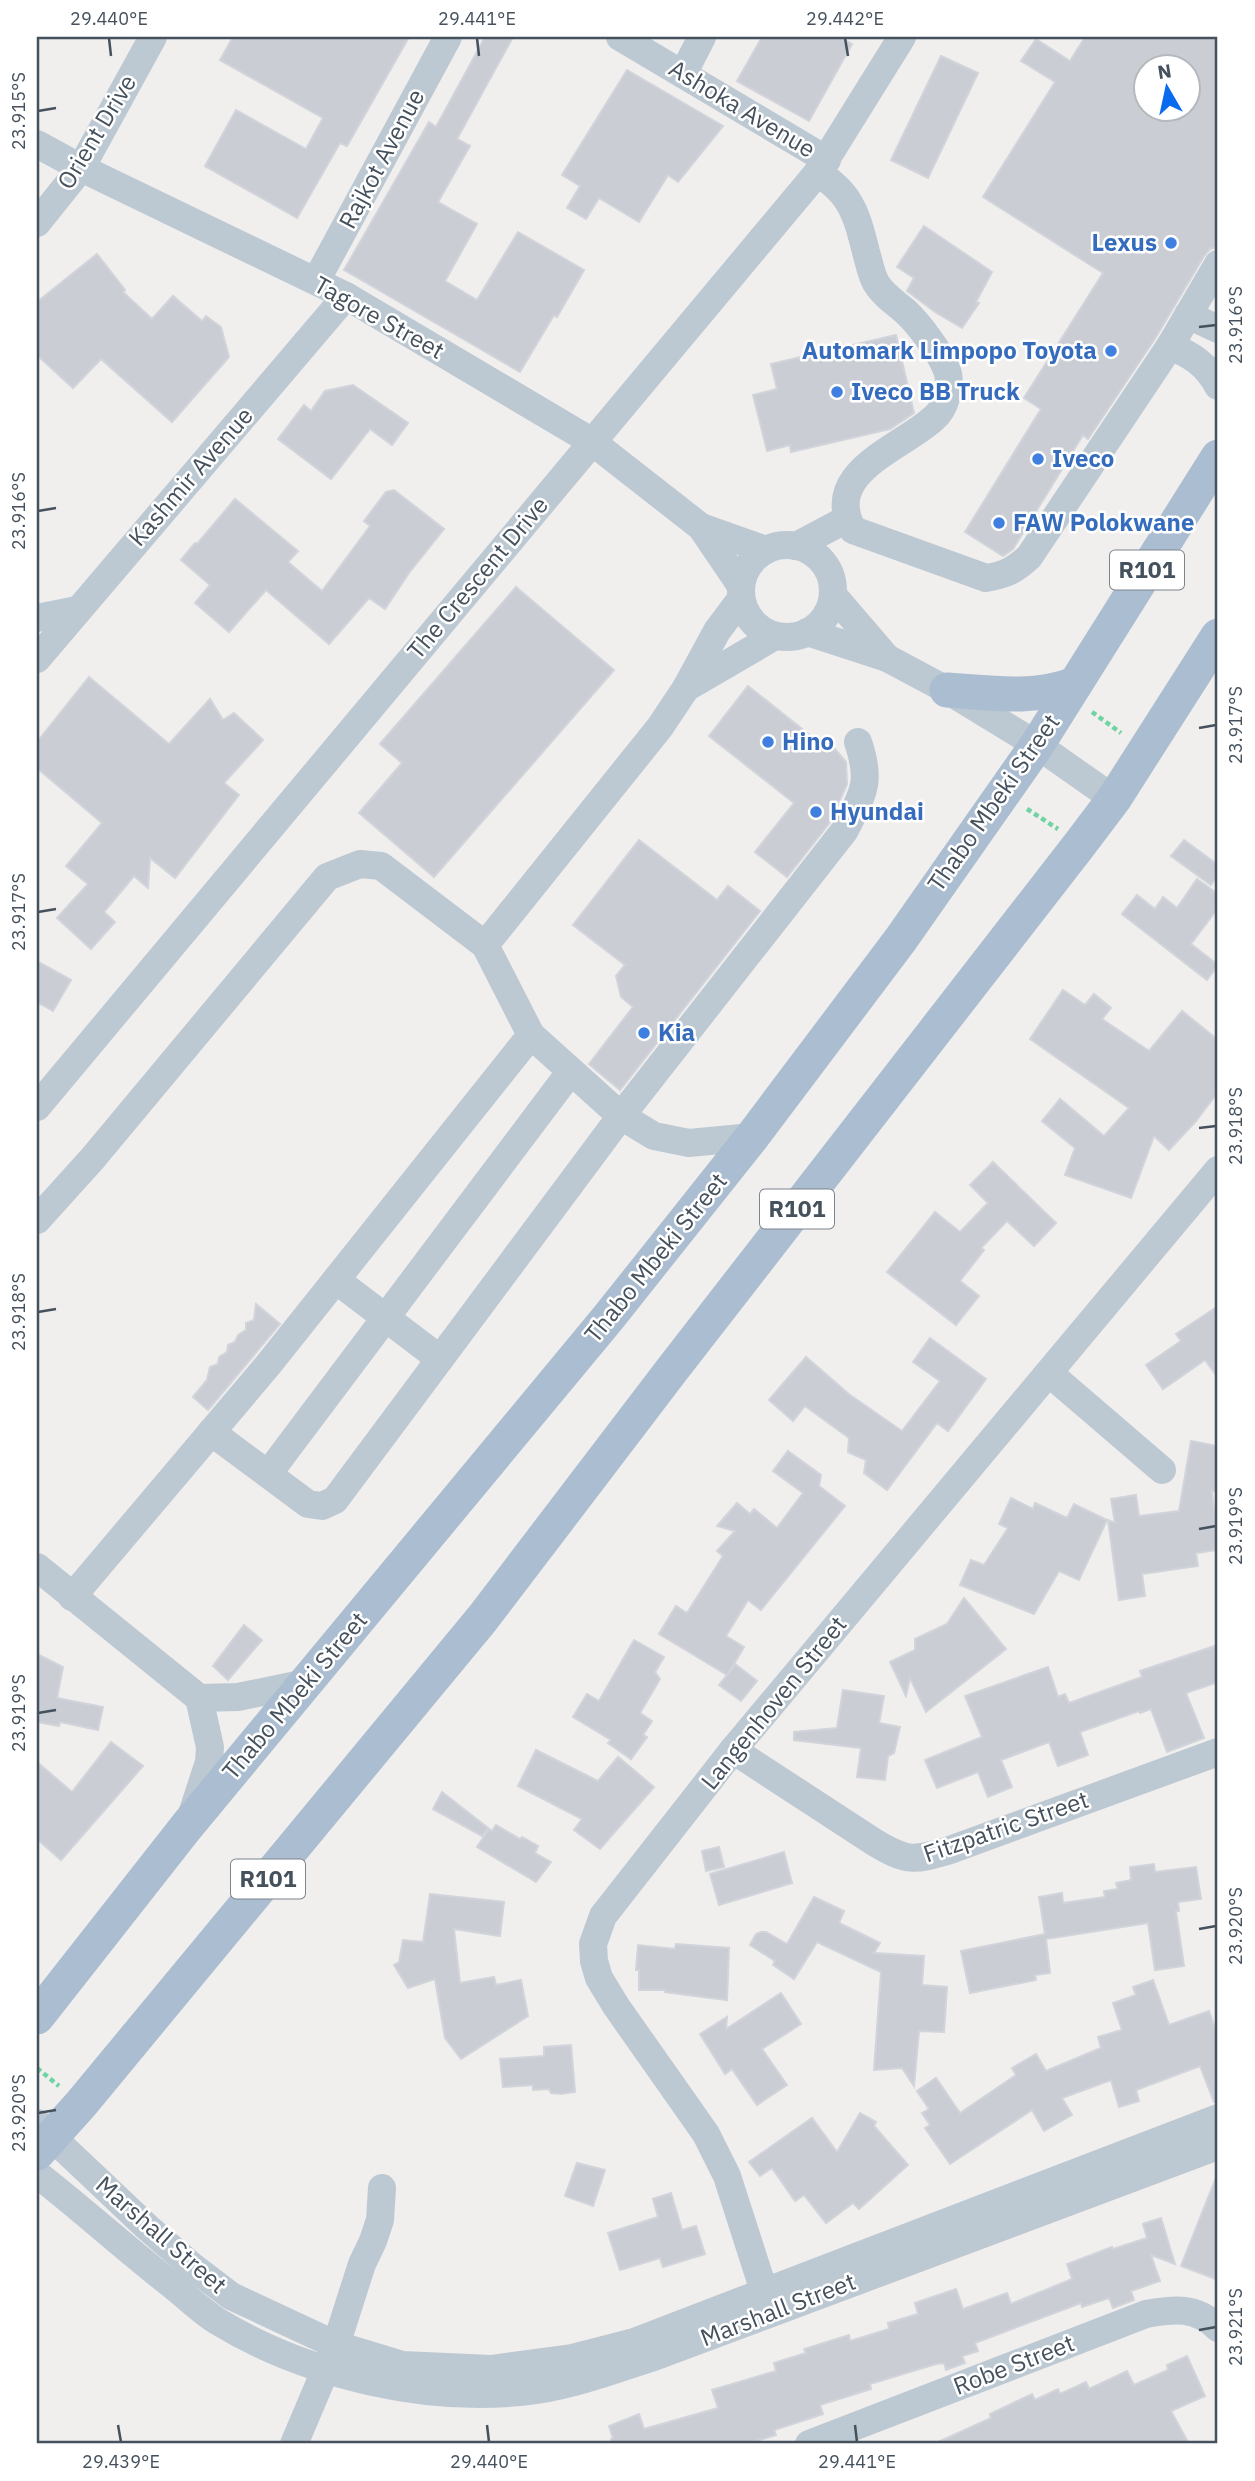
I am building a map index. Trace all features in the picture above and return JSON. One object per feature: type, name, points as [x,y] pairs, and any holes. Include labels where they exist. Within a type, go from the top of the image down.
[{"type":"main road","name":"Thabo Mbeki Street","points":[[37,2017],[187,1826],[608,1318],[752,1137],[901,939],[1037,745],[1218,457]]},
{"type":"main road","name":"R101","points":[[42,2138],[482,1619],[1114,799],[1218,636]]},
{"type":"main road","points":[[947,690],[1036,694],[1071,690]]},
{"type":"street","name":"Orient Drive","points":[[37,223],[81,168],[153,37]]},
{"type":"street","name":"Rajkot Avenue","points":[[316,281],[448,37]]},
{"type":"street","name":"Ashoka Avenue","points":[[620,37],[683,74],[823,166],[850,206],[875,282],[886,296],[908,314],[941,358],[948,375],[948,394],[936,417],[864,467],[844,504],[850,524]]},
{"type":"street","points":[[683,74],[702,37]]},
{"type":"street","name":"The Crescent Drive","points":[[37,1107],[823,166],[893,40]]},
{"type":"street","name":"Tagore Street","points":[[37,144],[81,168],[346,296],[591,441],[701,527],[766,550],[781,545],[796,546]]},
{"type":"street","points":[[796,546],[850,524],[986,578],[1004,575],[1016,569],[1029,556],[1170,346],[1218,264]]},
{"type":"street","name":"Kashmir Avenue","points":[[37,659],[346,296]]},
{"type":"street","points":[[1188,316],[1218,329]]},
{"type":"street","points":[[1170,346],[1201,363],[1218,386]]},
{"type":"street","points":[[826,566],[850,524]]},
{"type":"street","name":"Tagore Street","points":[[701,527],[741,592],[745,611],[752,622],[775,636]]},
{"type":"street","points":[[686,688],[775,636],[786,637],[807,632],[825,617],[833,595],[830,575],[826,566],[813,553],[796,546]]},
{"type":"street","points":[[485,945],[660,727],[686,688],[706,648],[741,592],[749,565],[766,550]]},
{"type":"street","points":[[833,595],[887,658]]},
{"type":"street","points":[[37,618],[77,610]]},
{"type":"street","points":[[807,632],[887,658],[947,690],[1037,745],[1114,799]]},
{"type":"street","points":[[211,1432],[308,1504],[322,1506],[335,1500],[621,1116],[845,830],[863,793],[866,774],[858,742]]},
{"type":"street","points":[[37,1220],[93,1158],[327,877],[360,864],[381,866],[485,945],[531,1035],[621,1116],[654,1136],[689,1143],[752,1137]]},
{"type":"street","points":[[72,1597],[336,1280],[531,1035]]},
{"type":"street","points":[[268,1474],[571,1071]]},
{"type":"street","name":"Langenhoven Street","points":[[764,2291],[719,2157],[706,2134],[616,2006],[600,1978],[594,1961],[593,1944],[603,1916],[733,1750],[1218,1170]]},
{"type":"street","points":[[336,1280],[440,1359]]},
{"type":"street","points":[[1049,1373],[1162,1470]]},
{"type":"street","points":[[37,1567],[199,1698],[208,1729],[209,1762],[187,1826]]},
{"type":"street","points":[[199,1698],[238,1697],[306,1683]]},
{"type":"street","name":"Fitzpatric Street","points":[[733,1750],[874,1842],[897,1855],[911,1859],[950,1850],[1218,1752]]},
{"type":"street","name":"Marshall Street","points":[[42,2138],[231,2296],[336,2345],[402,2365],[491,2369],[572,2358],[634,2342],[1218,2118]]},
{"type":"street","name":"Marshall Street","points":[[37,2174],[216,2320],[261,2345],[324,2371],[416,2390],[490,2393],[538,2390],[596,2376],[654,2357],[1218,2146]]},
{"type":"street","points":[[294,2444],[336,2345],[380,2220],[382,2188]]},
{"type":"street","name":"Robe Street","points":[[808,2444],[1146,2314],[1175,2309],[1200,2314],[1218,2328]]},
{"type":"path","points":[[1071,690],[1145,750]]},
{"type":"path","points":[[1003,793],[1080,844]]},
{"type":"building","points":[[233,37],[409,37],[347,146],[340,143],[297,218],[205,166],[236,110],[306,149],[323,118],[220,60]]},
{"type":"building","points":[[485,37],[513,37],[457,139],[470,146],[438,202],[477,224],[445,281],[477,300],[518,232],[584,270],[557,317],[554,315],[520,372],[344,270],[429,122],[436,127]]},
{"type":"building","points":[[762,37],[840,37],[852,44],[809,121],[737,81]]},
{"type":"building","points":[[1085,37],[1218,37],[1218,247],[1210,249],[1204,256],[1156,337],[1088,439],[1083,435],[1013,549],[1003,556],[965,532],[1041,409],[1024,398],[1103,273],[983,197],[1055,82],[1021,61],[1036,39],[1070,61]]},
{"type":"building","points":[[941,56],[978,73],[928,178],[891,160]]},
{"type":"building","points":[[627,70],[723,126],[678,182],[668,175],[639,222],[599,198],[586,219],[567,208],[580,186],[562,175]]},
{"type":"building","points":[[924,226],[992,272],[976,302],[979,303],[962,328],[907,291],[914,278],[897,267]]},
{"type":"building","points":[[97,254],[125,290],[123,292],[152,319],[173,296],[202,321],[206,316],[221,327],[229,357],[172,422],[101,359],[73,388],[37,355],[37,302]]},
{"type":"building","name":"Iveco BB Truck","points":[[896,335],[914,413],[890,429],[791,452],[790,445],[767,451],[753,395],[777,389],[771,364]]},
{"type":"building","points":[[353,385],[408,423],[392,445],[370,429],[331,479],[278,439],[304,405],[311,411],[325,391]]},
{"type":"building","points":[[394,490],[444,529],[385,609],[369,598],[329,644],[266,590],[229,632],[195,603],[210,585],[181,560],[235,499],[298,551],[288,562],[322,591],[370,526],[364,521],[386,492]]},
{"type":"building","points":[[516,587],[614,670],[434,877],[359,813],[402,763],[380,744]]},
{"type":"building","points":[[89,677],[169,744],[210,699],[223,720],[234,713],[263,740],[224,783],[239,795],[175,878],[150,858],[148,888],[134,876],[104,912],[115,922],[91,949],[57,918],[88,884],[66,866],[102,823],[37,768],[37,742]]},
{"type":"building","points":[[748,686],[826,748],[830,743],[846,762],[847,784],[831,821],[787,877],[755,852],[794,803],[709,736]]},
{"type":"building","points":[[639,840],[717,900],[728,886],[760,911],[620,1090],[589,1064],[633,1007],[621,997],[616,976],[625,965],[573,925]]},
{"type":"building","points":[[1184,840],[1218,865],[1218,875],[1211,885],[1171,856]]},
{"type":"building","points":[[1197,879],[1218,894],[1218,908],[1191,944],[1218,965],[1207,980],[1122,914],[1137,895],[1155,909],[1163,897],[1177,908]]},
{"type":"building","points":[[37,961],[71,980],[53,1011],[37,1002]]},
{"type":"building","points":[[1063,990],[1085,1005],[1094,994],[1111,1008],[1102,1019],[1149,1051],[1182,1011],[1218,1040],[1218,1092],[1169,1150],[1154,1136],[1131,1198],[1065,1175],[1075,1148],[1042,1121],[1060,1099],[1104,1136],[1129,1108],[1030,1039]]},
{"type":"building","points":[[993,1162],[1056,1223],[1034,1246],[1007,1221],[981,1248],[984,1250],[960,1281],[979,1296],[956,1325],[887,1272],[935,1212],[960,1232],[988,1203],[970,1185]]},
{"type":"building","points":[[256,1304],[280,1324],[208,1410],[193,1397],[207,1380],[210,1367],[218,1364],[219,1357],[227,1352],[228,1345],[235,1342],[238,1335],[246,1330],[246,1323],[254,1320]]},
{"type":"building","points":[[1218,1306],[1218,1378],[1205,1360],[1163,1389],[1146,1365],[1181,1341],[1176,1334]]},
{"type":"building","points":[[930,1338],[986,1379],[948,1431],[937,1423],[887,1490],[864,1473],[866,1460],[848,1452],[849,1438],[805,1406],[793,1421],[769,1400],[806,1357],[850,1395],[902,1431],[940,1381],[913,1362]]},
{"type":"building","points":[[1191,1441],[1218,1446],[1218,1492],[1212,1491],[1218,1550],[1196,1553],[1198,1566],[1142,1574],[1145,1596],[1119,1600],[1108,1520],[1115,1523],[1111,1499],[1136,1495],[1139,1516],[1179,1511]]},
{"type":"building","points":[[788,1451],[821,1475],[819,1486],[845,1506],[761,1610],[748,1600],[726,1636],[744,1647],[728,1674],[735,1664],[757,1681],[741,1701],[719,1685],[727,1675],[659,1634],[676,1606],[687,1613],[723,1556],[717,1551],[735,1531],[717,1526],[737,1503],[750,1514],[754,1509],[777,1528],[803,1493],[773,1471]]},
{"type":"building","points":[[1011,1498],[1033,1509],[1035,1503],[1067,1518],[1074,1504],[1107,1520],[1079,1580],[1059,1571],[1034,1614],[960,1585],[971,1560],[984,1565],[1008,1528],[999,1524]]},
{"type":"building","points":[[964,1598],[1006,1649],[926,1712],[910,1678],[906,1696],[890,1662],[915,1650],[915,1639],[947,1624]]},
{"type":"building","points":[[244,1625],[262,1640],[228,1680],[213,1666]]},
{"type":"building","points":[[634,1640],[664,1657],[655,1672],[660,1679],[640,1713],[652,1721],[643,1735],[647,1737],[631,1759],[608,1743],[611,1740],[573,1717],[587,1694],[599,1701]]},
{"type":"building","points":[[1218,1645],[1218,1682],[1186,1693],[1204,1738],[1167,1752],[1151,1709],[1140,1713],[1139,1711],[1080,1732],[1088,1755],[1058,1766],[1049,1742],[1001,1760],[1012,1787],[988,1797],[978,1772],[937,1788],[925,1760],[982,1737],[965,1696],[1048,1667],[1058,1697],[1065,1694],[1069,1703],[1142,1677],[1140,1671]]},
{"type":"building","points":[[37,1654],[63,1667],[57,1698],[103,1707],[98,1730],[60,1722],[59,1726],[37,1722]]},
{"type":"building","points":[[843,1690],[884,1696],[879,1723],[900,1727],[894,1753],[888,1756],[885,1780],[857,1777],[861,1748],[794,1740],[794,1732],[837,1728]]},
{"type":"building","points":[[111,1742],[143,1766],[61,1860],[37,1839],[37,1762],[72,1792]]},
{"type":"building","points":[[536,1750],[598,1781],[618,1757],[654,1787],[600,1849],[574,1830],[582,1819],[518,1786]]},
{"type":"building","points":[[442,1792],[488,1828],[482,1836],[433,1809]]},
{"type":"building","points":[[496,1825],[538,1846],[535,1853],[551,1862],[536,1882],[477,1847],[489,1829],[492,1831]]},
{"type":"building","points":[[719,1847],[724,1867],[706,1871],[702,1851]]},
{"type":"building","points":[[784,1852],[792,1883],[719,1905],[710,1874]]},
{"type":"building","points":[[1154,1864],[1155,1872],[1196,1867],[1201,1899],[1178,1902],[1179,1911],[1176,1911],[1184,1966],[1155,1970],[1148,1923],[1046,1939],[1050,1973],[1035,1975],[1036,1980],[970,1993],[961,1951],[1045,1934],[1039,1897],[1062,1893],[1063,1903],[1105,1897],[1104,1891],[1118,1889],[1116,1883],[1131,1880],[1130,1867]]},
{"type":"building","points":[[430,1894],[504,1902],[500,1936],[454,1929],[460,1983],[494,1977],[496,1985],[521,1980],[528,2016],[461,2059],[445,2038],[435,1979],[408,1988],[394,1965],[399,1962],[403,1940],[423,1942]]},
{"type":"building","points":[[814,1897],[844,1911],[839,1923],[880,1943],[874,1953],[924,1956],[922,1985],[947,1987],[944,2032],[919,2031],[914,2086],[902,2068],[874,2070],[881,1972],[817,1942],[794,1979],[773,1965],[775,1961],[750,1945],[756,1934],[761,1932],[787,1944]]},
{"type":"building","points":[[676,1944],[729,1948],[727,2000],[665,1990],[639,1990],[639,1970],[636,1970],[638,1945],[675,1949]]},
{"type":"building","points":[[1153,1980],[1169,2025],[1209,2011],[1218,2036],[1218,2102],[1214,2102],[1200,2066],[1136,2090],[1139,2101],[1119,2107],[1111,2080],[1062,2098],[1072,2115],[1044,2131],[1032,2110],[950,2164],[925,2128],[930,2125],[922,2113],[929,2109],[917,2091],[936,2078],[960,2113],[1016,2075],[1012,2068],[1036,2054],[1046,2071],[1101,2048],[1098,2037],[1122,2030],[1113,2003],[1136,1995],[1133,1987]]},
{"type":"building","points":[[781,1993],[801,2024],[762,2049],[787,2085],[757,2105],[732,2069],[725,2074],[700,2034],[727,2017],[726,2029]]},
{"type":"building","points":[[571,2045],[575,2092],[561,2094],[551,2093],[549,2089],[533,2090],[533,2085],[503,2087],[500,2059],[544,2056],[544,2047]]},
{"type":"building","points":[[860,2113],[876,2122],[874,2126],[908,2165],[859,2209],[853,2203],[826,2223],[804,2195],[795,2201],[772,2168],[760,2176],[749,2162],[812,2118],[837,2152]]},
{"type":"building","points":[[577,2163],[605,2170],[593,2206],[565,2196]]},
{"type":"building","points":[[1218,2175],[1218,2280],[1181,2266]]},
{"type":"building","points":[[671,2193],[682,2230],[696,2226],[705,2254],[663,2267],[660,2258],[620,2270],[608,2233],[658,2217],[653,2199]]},
{"type":"building","points":[[1161,2218],[1175,2264],[1151,2255],[1160,2281],[1131,2291],[1134,2300],[1113,2308],[1109,2298],[1082,2307],[1081,2303],[975,2343],[978,2351],[962,2356],[965,2363],[946,2370],[944,2363],[936,2364],[870,2384],[871,2389],[820,2405],[823,2414],[774,2430],[776,2435],[746,2444],[612,2444],[609,2426],[639,2414],[644,2429],[718,2408],[712,2390],[776,2371],[774,2363],[806,2353],[804,2349],[849,2335],[850,2341],[889,2329],[888,2323],[918,2314],[915,2303],[956,2289],[963,2309],[1007,2293],[1011,2304],[1072,2279],[1067,2264],[1112,2247],[1113,2249],[1147,2238],[1143,2224]]},
{"type":"building","points":[[1187,2356],[1205,2396],[1171,2411],[1189,2444],[934,2444],[991,2418],[990,2414],[1032,2394],[1035,2400],[1058,2389],[1060,2394],[1086,2382],[1089,2389],[1127,2371],[1134,2385],[1168,2370],[1167,2365]]},
{"type":"place","name":"Lexus","points":[[1171,243]]},
{"type":"place","name":"Automark Limpopo Toyota","points":[[1111,351]]},
{"type":"place","name":"Iveco BB Truck","points":[[837,392]]},
{"type":"place","name":"Iveco","points":[[1038,459]]},
{"type":"place","name":"FAW Polokwane","points":[[999,523]]},
{"type":"place","name":"Hino","points":[[768,742]]},
{"type":"place","name":"Hyundai","points":[[816,812]]},
{"type":"place","name":"Kia","points":[[644,1033]]}]
